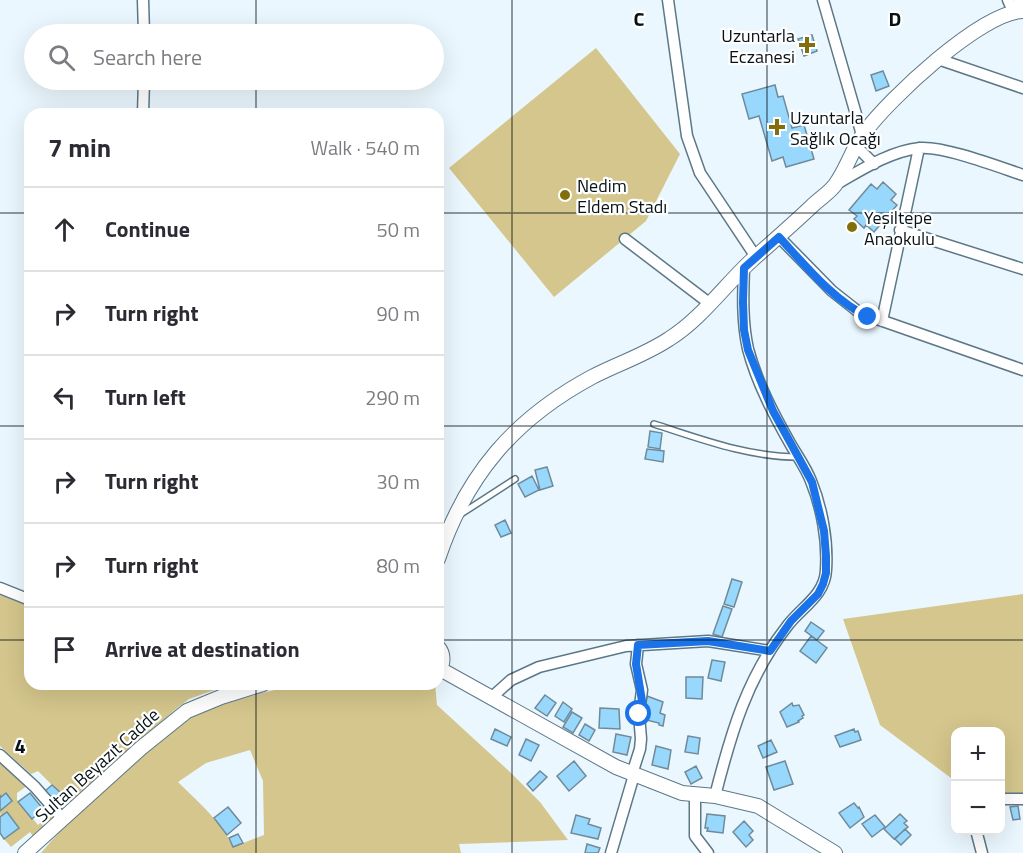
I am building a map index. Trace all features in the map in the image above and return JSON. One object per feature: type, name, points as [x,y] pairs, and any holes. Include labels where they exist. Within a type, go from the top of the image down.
[{"type":"street","points":[[143,0],[144,24]]},
{"type":"street","points":[[668,0],[687,136],[693,158],[707,185],[756,257]]},
{"type":"street","points":[[823,0],[859,140],[874,164]]},
{"type":"street","points":[[835,185],[859,140],[887,104],[938,59],[1016,6]]},
{"type":"street","points":[[938,59],[1023,88]]},
{"type":"street","points":[[143,108],[144,90]]},
{"type":"street","points":[[882,321],[919,148]]},
{"type":"street","points":[[444,543],[453,519],[477,476],[503,442],[517,429],[571,389],[666,342],[685,327],[744,268],[835,185],[896,154],[919,148],[942,151],[1023,175]]},
{"type":"street","points":[[900,230],[1023,268]]},
{"type":"street","points":[[779,237],[842,300],[861,313],[1023,370]]},
{"type":"street","points":[[625,239],[710,303]]},
{"type":"street","points":[[715,796],[741,707],[758,668],[791,621],[818,594],[826,573],[824,531],[812,482],[773,411],[748,350],[744,330],[744,268]]},
{"type":"street","points":[[0,588],[24,598]]},
{"type":"street","points":[[492,697],[511,680],[539,667],[615,648],[708,641],[770,651]]},
{"type":"street","points":[[612,853],[640,749],[639,714],[642,701],[636,664],[638,645]]},
{"type":"street","points":[[444,673],[633,774],[670,789],[758,806],[830,852]]},
{"type":"street","name":"Sultan Beyazıt Cadde","points":[[25,853],[163,729],[187,711],[242,690]]},
{"type":"street","points":[[0,755],[35,787],[62,818]]},
{"type":"street","points":[[695,795],[694,836],[708,853]]},
{"type":"street","points":[[1005,799],[1023,799]]},
{"type":"street","points":[[977,835],[982,853]]},
{"type":"lane","points":[[654,424],[732,448],[783,457],[798,457]]},
{"type":"lane","points":[[453,519],[515,479]]},
{"type":"shaded area","name":"Nedim Eldem Stadı","points":[[596,48],[680,154],[646,221],[554,297],[449,168]]},
{"type":"shaded area","points":[[1023,594],[1023,799],[1005,799],[1005,727],[951,727],[951,778],[880,725],[843,619]]},
{"type":"shaded area","points":[[0,595],[24,604],[24,690],[214,690],[189,699],[177,708],[70,803],[38,771],[31,774],[0,746]]},
{"type":"shaded area","points":[[275,690],[436,690],[437,705],[540,802],[568,840],[459,844],[461,853],[41,853],[82,810],[173,729],[190,718],[244,698]],"holes":[[[250,750],[263,781],[264,835],[233,847],[216,820],[178,782],[206,763]]]},
{"type":"shaded area","points":[[0,760],[28,785],[17,793],[17,800],[38,825],[51,813],[56,819],[35,839],[30,832],[11,847],[4,839],[0,811],[12,801],[6,794],[1,797],[0,795]]},
{"type":"building","points":[[812,35],[817,51],[804,56],[798,39]]},
{"type":"building","points":[[883,71],[889,86],[876,91],[871,75]]},
{"type":"building","name":"Uzuntarla Sağlık Ocağı","points":[[775,85],[778,97],[783,96],[792,128],[804,125],[814,159],[786,167],[783,157],[772,161],[759,116],[749,119],[742,94]]},
{"type":"building","points":[[883,182],[896,194],[891,200],[897,205],[874,232],[866,225],[864,228],[854,219],[857,216],[849,210],[871,184],[877,189]]},
{"type":"building","points":[[650,431],[662,433],[660,449],[648,447]]},
{"type":"building","points":[[647,449],[664,451],[663,462],[645,459]]},
{"type":"building","points":[[547,467],[553,486],[540,490],[535,470]]},
{"type":"building","points":[[532,476],[539,490],[525,497],[518,484]]},
{"type":"building","points":[[505,520],[511,533],[501,537],[495,525]]},
{"type":"building","points":[[732,579],[742,582],[734,607],[724,604]]},
{"type":"building","points":[[723,606],[732,609],[722,637],[713,634]]},
{"type":"building","points":[[811,622],[824,631],[817,640],[805,631]]},
{"type":"building","points":[[811,636],[827,648],[816,663],[800,651]]},
{"type":"building","points":[[712,660],[725,662],[721,681],[708,678]]},
{"type":"building","points":[[686,677],[703,677],[702,699],[686,698]]},
{"type":"building","points":[[545,695],[556,703],[547,716],[535,708]]},
{"type":"building","points":[[647,696],[663,702],[660,713],[665,715],[663,726],[642,719]]},
{"type":"building","points":[[563,702],[572,709],[564,722],[555,716]]},
{"type":"building","points":[[792,703],[793,706],[799,705],[804,715],[799,722],[787,727],[780,712]]},
{"type":"building","points":[[600,708],[619,709],[620,729],[599,728]]},
{"type":"building","points":[[572,712],[582,718],[573,733],[563,727]]},
{"type":"building","points":[[585,724],[595,730],[589,741],[579,735]]},
{"type":"building","points":[[495,729],[511,737],[507,746],[491,739]]},
{"type":"building","points":[[854,729],[855,732],[858,731],[861,740],[840,747],[835,736]]},
{"type":"building","points":[[616,734],[631,737],[627,755],[613,752]]},
{"type":"building","points":[[688,736],[700,738],[698,754],[685,752]]},
{"type":"building","points":[[526,739],[539,745],[531,761],[519,755]]},
{"type":"building","points":[[771,740],[777,752],[763,758],[758,746]]},
{"type":"building","points":[[656,746],[671,750],[668,769],[652,765]]},
{"type":"building","points":[[574,761],[586,776],[569,791],[557,776]]},
{"type":"building","points":[[785,761],[793,784],[774,790],[766,767]]},
{"type":"building","points":[[696,766],[702,778],[691,784],[685,772]]},
{"type":"building","points":[[540,771],[547,777],[533,791],[527,784]]},
{"type":"building","points":[[52,785],[61,793],[53,800],[45,791]]},
{"type":"building","points":[[6,793],[12,801],[0,811],[0,795],[1,797]]},
{"type":"building","points":[[30,793],[43,809],[32,819],[18,802]]},
{"type":"building","points":[[854,803],[864,817],[850,828],[839,813]]},
{"type":"building","points":[[1018,806],[1020,819],[1013,820],[1010,807]]},
{"type":"building","points":[[228,807],[241,823],[227,835],[214,818]]},
{"type":"building","points":[[7,812],[19,828],[4,839],[0,833],[0,817]]},
{"type":"building","points":[[707,814],[725,816],[723,833],[707,831],[708,828],[705,828]]},
{"type":"building","points":[[900,814],[907,821],[904,823],[908,827],[894,839],[884,829]]},
{"type":"building","points":[[576,815],[590,819],[588,824],[601,828],[598,839],[571,833]]},
{"type":"building","points":[[875,815],[885,827],[872,837],[862,824]]},
{"type":"building","points":[[744,821],[753,831],[749,835],[753,840],[746,847],[733,832]]},
{"type":"building","points":[[905,829],[911,835],[901,845],[895,839]]},
{"type":"building","points":[[238,834],[243,843],[233,847],[229,838]]},
{"type":"building","points":[[587,844],[600,848],[598,853],[585,853]]},
{"type":"place","name":"Uzuntarla Eczanesi","points":[[807,45]]},
{"type":"place","name":"Uzuntarla Sağlık Ocağı","points":[[777,127]]},
{"type":"place","name":"Nedim Eldem Stadı","points":[[565,195]]},
{"type":"place","name":"Yeşiltepe Anaokulu","points":[[852,227]]},
{"type":"route","points":[[639,714],[642,690],[636,664],[638,645],[708,641],[770,651],[791,621],[818,594],[826,573],[824,531],[812,482],[773,411],[748,350],[744,330],[744,268],[779,237],[842,300],[868,317]]}]
